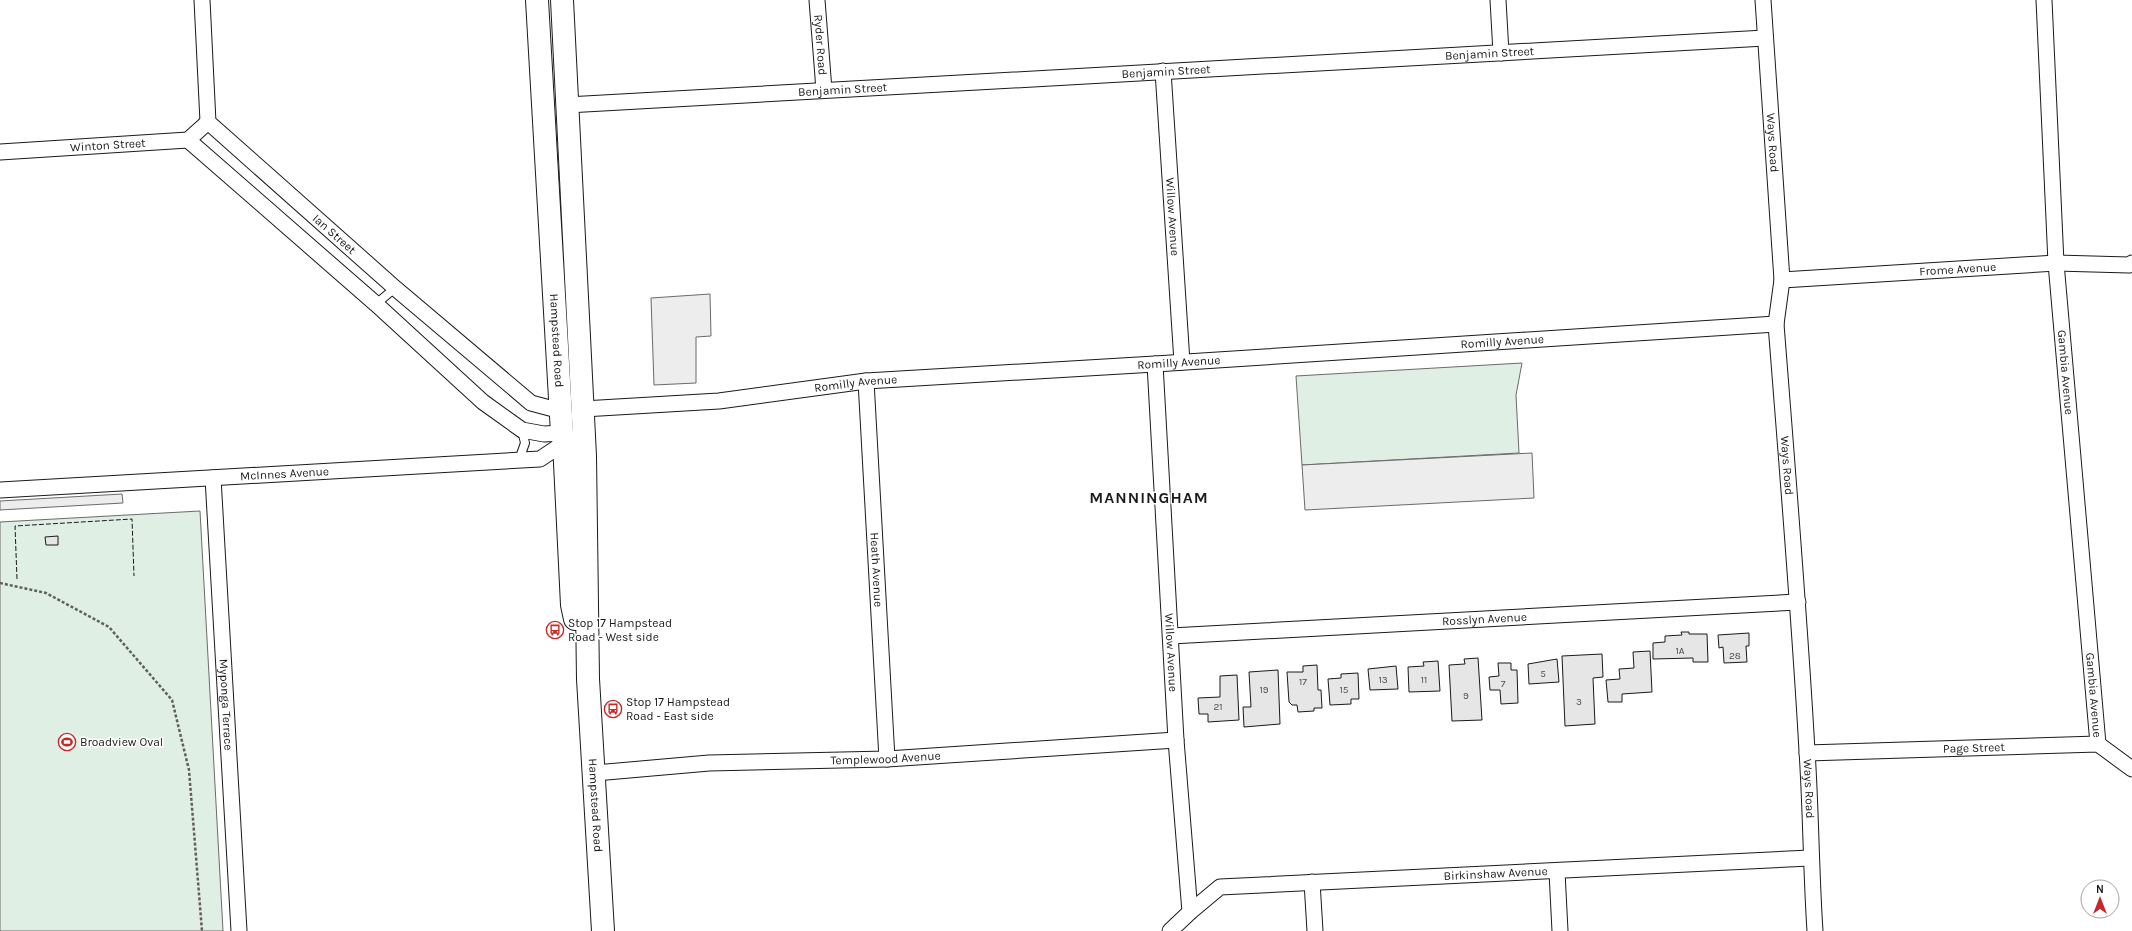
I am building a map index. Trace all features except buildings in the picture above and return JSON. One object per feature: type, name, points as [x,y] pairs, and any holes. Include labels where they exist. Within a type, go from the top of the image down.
[{"type":"highway","name":"Hampstead Road","points":[[537,0],[572,605],[588,679]]},
{"type":"highway","name":"Hampstead Road","points":[[562,0],[583,409],[588,679],[595,773],[602,931]]},
{"type":"highway","points":[[542,106],[567,105]]},
{"type":"highway","points":[[561,411],[583,409]]},
{"type":"highway","points":[[583,409],[563,438],[585,456]]},
{"type":"street","points":[[188,140],[208,122],[202,0]]},
{"type":"street","name":"Ryder Road","points":[[817,0],[824,90]]},
{"type":"street","points":[[1498,0],[1501,53]]},
{"type":"street","name":"Ways Road","points":[[1763,0],[1782,280],[1776,324],[1798,602],[1807,753],[1810,858],[1815,931]]},
{"type":"street","name":"Gambia Avenue","points":[[2044,0],[2056,263],[2098,744]]},
{"type":"street","name":"Benjamin Street","points":[[567,105],[1765,38]]},
{"type":"street","name":"Willow Avenue","points":[[1163,71],[1182,362]]},
{"type":"street","name":"Ian Street","points":[[208,122],[395,288],[531,403],[561,411]]},
{"type":"street","name":"Ian Street","points":[[188,140],[376,304],[483,402],[522,430],[563,438]]},
{"type":"street","name":"Winton Street","points":[[0,152],[188,140]]},
{"type":"street","name":"Frome Avenue","points":[[1782,280],[2056,263],[2131,265]]},
{"type":"street","name":"Romilly Avenue","points":[[583,409],[719,401],[866,381],[1776,324]]},
{"type":"street","name":"Willow Avenue","points":[[1155,364],[1176,740],[1190,912]]},
{"type":"street","name":"Heath Avenue","points":[[866,381],[887,759]]},
{"type":"street","name":"McInnes Avenue","points":[[0,490],[540,459],[563,438]]},
{"type":"street","name":"Myponga Terrace","points":[[213,478],[238,931]]},
{"type":"street","name":"Rosslyn Avenue","points":[[1171,636],[1798,602]]},
{"type":"street","name":"Templewood Avenue","points":[[595,773],[741,761],[887,759],[1176,740]]},
{"type":"street","points":[[2098,744],[2132,770]]},
{"type":"street","name":"Page Street","points":[[1807,753],[2098,744]]},
{"type":"street","name":"Birkinshaw Avenue","points":[[1190,912],[1220,887],[1557,872],[1810,858]]},
{"type":"street","points":[[1557,872],[1560,931]]},
{"type":"street","points":[[1312,882],[1315,931]]},
{"type":"street","points":[[1170,931],[1190,912]]},
{"type":"lane","points":[[376,304],[395,288]]},
{"type":"lane","points":[[519,460],[525,442],[522,430]]},
{"type":"path","points":[[0,583],[46,593],[109,627],[172,700],[189,770],[202,931]]},
{"type":"green space","points":[[1522,363],[1516,395],[1519,453],[1302,465],[1296,376]]},
{"type":"green space","points":[[200,511],[223,931],[0,931],[0,522]]},
{"type":"shaded area","points":[[710,294],[711,336],[696,337],[696,383],[654,385],[651,298]]},
{"type":"shaded area","points":[[1532,453],[1534,498],[1305,510],[1302,465]]},
{"type":"shaded area","points":[[122,494],[123,503],[0,510],[0,501]]},
{"type":"fence","points":[[17,579],[15,526],[132,519],[134,576]]},
{"type":"place","name":"Stop 17 Hampstead Road - West side","points":[[555,630]]},
{"type":"place","name":"Stop 17 Hampstead Road - East side","points":[[613,709]]},
{"type":"place","name":"Broadview Oval","points":[[67,742]]},
{"type":"district","name":"MANNINGHAM","points":[[1149,497]]}]
